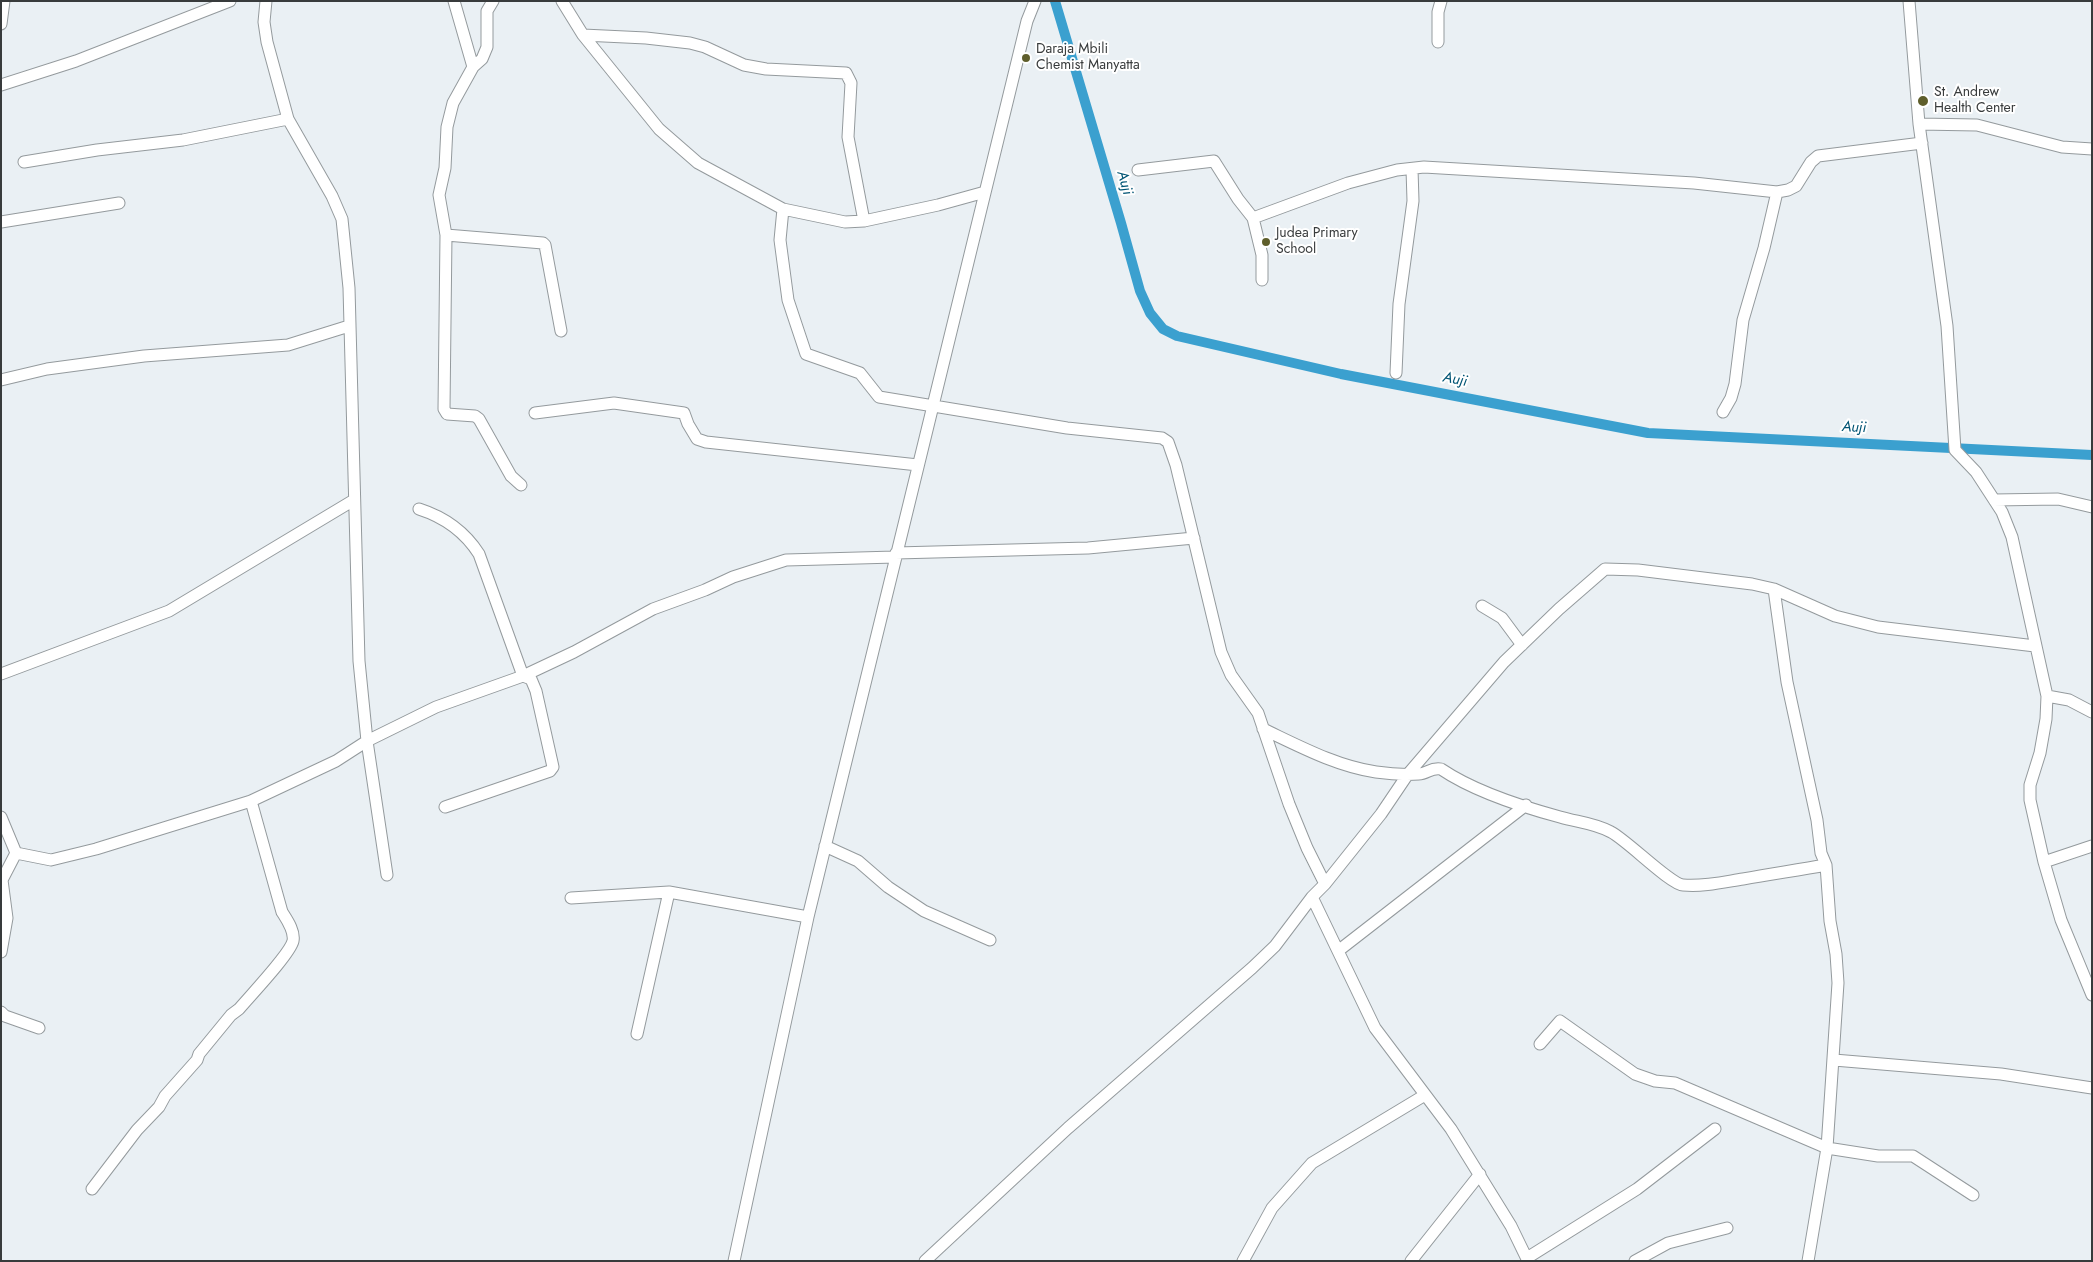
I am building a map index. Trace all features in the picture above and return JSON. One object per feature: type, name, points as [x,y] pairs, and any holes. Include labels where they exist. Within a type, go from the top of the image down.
[{"type":"street","points":[[1,24],[4,1]]},
{"type":"street","points":[[1,85],[76,61],[230,1]]},
{"type":"street","points":[[266,1],[264,22],[267,42],[288,119],[332,196],[342,218],[349,288],[359,661],[367,741],[387,876]]},
{"type":"street","points":[[454,1],[473,67]]},
{"type":"street","points":[[493,1],[487,10],[487,47],[482,59],[473,67],[452,103],[447,127],[445,168],[439,195],[446,235],[444,409],[447,414],[475,416],[511,476],[521,486]]},
{"type":"street","points":[[562,1],[583,35],[659,129],[698,163],[784,209],[845,222],[864,221],[938,205],[985,192]]},
{"type":"street","points":[[1438,42],[1438,12],[1441,1]]},
{"type":"street","points":[[1909,1],[1922,143],[1947,326],[1955,450],[1976,472],[2002,512],[2012,538],[2046,696],[2046,719],[2040,753],[2030,785],[2030,800],[2044,862],[2061,920],[2092,995]]},
{"type":"street","points":[[734,1261],[808,916],[1032,4]]},
{"type":"street","points":[[583,35],[646,38],[690,43],[705,47],[744,65],[766,69],[846,73],[851,84],[848,137],[864,221]]},
{"type":"street","points":[[24,162],[97,150],[183,140],[288,119]]},
{"type":"street","points":[[1920,124],[1977,125],[2062,147],[2092,149]]},
{"type":"street","points":[[1254,218],[1348,183],[1398,170],[1424,167],[1694,183],[1777,192],[1796,186],[1811,162],[1818,156],[1922,143]]},
{"type":"street","points":[[1138,170],[1214,161],[1238,198],[1254,218],[1262,255],[1262,280]]},
{"type":"street","points":[[1396,373],[1399,304],[1413,201],[1412,169]]},
{"type":"street","points":[[1723,412],[1731,398],[1735,384],[1743,320],[1764,248],[1777,192]]},
{"type":"street","points":[[1,222],[119,203]]},
{"type":"street","points":[[784,209],[780,240],[788,300],[806,354],[860,373],[880,397],[1066,428],[1162,438],[1168,442],[1173,451],[1221,652],[1230,675],[1258,713],[1289,804],[1307,848],[1325,884]]},
{"type":"street","points":[[446,235],[543,243],[545,245],[561,331]]},
{"type":"street","points":[[1,380],[47,369],[144,356],[288,344],[350,326]]},
{"type":"street","points":[[535,413],[614,403],[684,413],[697,439],[706,442],[918,465]]},
{"type":"street","points":[[1994,500],[2058,499],[2092,507]]},
{"type":"street","points":[[1,674],[170,611],[354,500]]},
{"type":"street","points":[[419,509],[442,518],[467,538],[479,554],[523,676],[531,679],[536,691],[553,767],[550,771],[445,807]]},
{"type":"street","points":[[16,853],[50,860],[251,801],[336,761],[367,741],[436,707],[523,676],[574,652],[653,609],[754,570],[786,560],[1088,548],[1194,538]]},
{"type":"street","points":[[925,1261],[1068,1128],[1258,963],[1275,946],[1312,897],[1325,884],[1381,814],[1408,774],[1504,662],[1579,590],[1605,569],[1625,569],[1726,580],[1774,590],[1835,616],[1878,627],[2035,646]]},
{"type":"street","points":[[1774,590],[1787,682],[1815,810],[1821,853],[1826,865],[1830,920],[1836,954],[1838,983],[1827,1148],[1808,1261]]},
{"type":"street","points":[[1482,606],[1502,618],[1522,645]]},
{"type":"street","points":[[2046,696],[2070,700],[2092,712]]},
{"type":"street","points":[[1263,730],[1325,758],[1376,772],[1421,774],[1434,768],[1440,769],[1476,787],[1526,805],[1560,817],[1593,824],[1612,832],[1639,852],[1673,882],[1681,885],[1717,883],[1826,865]]},
{"type":"street","points":[[92,1188],[137,1130],[159,1107],[165,1096],[197,1060],[199,1054],[231,1015],[282,959],[293,942],[290,926],[282,912],[251,801]]},
{"type":"street","points":[[1338,951],[1526,805]]},
{"type":"street","points":[[1,817],[16,853]]},
{"type":"street","points":[[825,846],[858,861],[888,887],[924,911],[990,940]]},
{"type":"street","points":[[2044,862],[2092,846]]},
{"type":"street","points":[[1,952],[7,918],[2,880],[16,853]]},
{"type":"street","points":[[571,898],[669,892],[808,916]]},
{"type":"street","points":[[637,1034],[669,892]]},
{"type":"street","points":[[1312,897],[1374,1028],[1451,1129],[1480,1174],[1528,1259],[1637,1189],[1715,1129]]},
{"type":"street","points":[[1,1012],[5,1016],[39,1028]]},
{"type":"street","points":[[1540,1044],[1560,1021],[1635,1074],[1675,1083],[1827,1148],[1878,1156],[1913,1156],[1973,1195]]},
{"type":"street","points":[[1834,1060],[2001,1074],[2092,1088]]},
{"type":"street","points":[[1243,1261],[1272,1208],[1312,1163],[1425,1096]]},
{"type":"street","points":[[1411,1261],[1480,1174]]},
{"type":"street","points":[[1635,1261],[1668,1244],[1727,1228]]},
{"type":"waterway","name":"Auji","points":[[1055,1],[1140,291],[1150,313],[1163,329],[1177,336],[1341,374],[1648,433],[2092,455]]},
{"type":"place","name":"Daraja Mbili Chemist Manyatta","points":[[1026,58]]},
{"type":"place","name":"St. Andrew Health Center","points":[[1923,101]]},
{"type":"place","name":"Judea Primary School","points":[[1266,242]]}]
